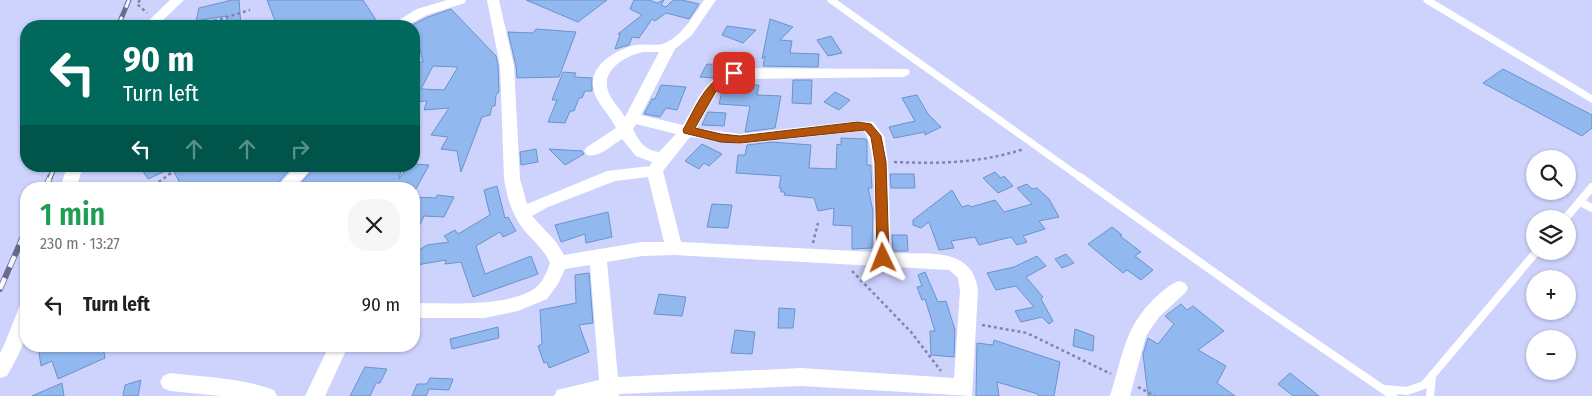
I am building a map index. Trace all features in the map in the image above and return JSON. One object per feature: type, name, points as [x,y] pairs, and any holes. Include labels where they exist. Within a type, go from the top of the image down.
[{"type":"street","points":[[156,20],[178,0]]},
{"type":"street","points":[[407,20],[422,12],[460,0]]},
{"type":"street","points":[[493,0],[507,66],[512,179],[515,195],[523,214],[532,228],[548,242],[559,263]]},
{"type":"street","points":[[592,151],[629,124],[646,88],[669,47],[684,35],[710,0]]},
{"type":"street","points":[[659,165],[635,146],[629,124],[601,92],[602,75],[605,68],[611,62],[628,52],[643,48],[669,47]]},
{"type":"street","points":[[674,248],[656,180],[659,165],[688,130],[719,80],[728,75],[749,73],[903,72]]},
{"type":"street","points":[[629,124],[688,130],[712,136],[740,139],[863,125],[868,126],[876,136],[880,162],[883,258]]},
{"type":"street","points":[[523,214],[542,203],[613,175],[659,165]]},
{"type":"street","points":[[289,182],[300,172]]},
{"type":"street","points":[[559,263],[642,249],[674,248],[883,258],[952,264],[961,268],[968,278],[970,290],[968,322],[959,390],[884,381],[801,378],[734,379],[564,396]]},
{"type":"street","points":[[598,256],[608,350],[609,391]]},
{"type":"street","points":[[420,311],[484,310],[518,304],[540,294],[552,279],[559,263]]},
{"type":"street","points":[[1123,389],[1134,341],[1141,326],[1160,303],[1179,288]]},
{"type":"street","points":[[0,370],[14,346],[20,328]]},
{"type":"street","points":[[315,396],[336,352]]},
{"type":"street","points":[[170,382],[227,388],[268,396]]},
{"type":"lane","points":[[831,0],[1264,307],[1393,396]]},
{"type":"lane","points":[[1427,0],[1592,99]]},
{"type":"lane","points":[[1573,210],[1592,187]]},
{"type":"lane","points":[[1580,202],[1592,208]]},
{"type":"lane","points":[[1383,389],[1397,391],[1414,390],[1424,385],[1529,260]]},
{"type":"lane","points":[[1430,396],[1432,376]]},
{"type":"path","points":[[140,0],[137,4],[144,8],[148,20]]},
{"type":"path","points":[[217,20],[250,10]]},
{"type":"path","points":[[880,162],[969,163],[1008,155],[1036,145]]},
{"type":"path","points":[[159,182],[171,173]]},
{"type":"path","points":[[809,254],[818,223]]},
{"type":"path","points":[[840,256],[911,332],[959,390]]},
{"type":"path","points":[[968,322],[1027,333],[1123,389],[1155,396]]},
{"type":"building","points":[[239,0],[241,20],[226,20],[226,16],[196,20],[199,8]]},
{"type":"building","points":[[267,0],[363,0],[376,20],[340,20],[275,20]]},
{"type":"building","points":[[526,0],[607,0],[578,22]]},
{"type":"building","points":[[634,0],[649,0],[657,3],[664,0],[661,5],[666,7],[673,0],[699,4],[689,19],[666,13],[655,21],[652,19],[639,38],[632,37],[629,45],[615,49],[620,34],[618,34],[642,15],[630,9]]},
{"type":"building","points":[[451,9],[496,56],[499,92],[496,95],[495,106],[492,106],[490,115],[482,117],[461,172],[457,151],[441,149],[448,137],[431,135],[449,108],[424,110],[427,101],[420,102],[420,62],[423,62],[420,49],[420,21]],"holes":[[[433,66],[458,67],[444,90],[421,89]]]},
{"type":"building","points":[[770,19],[793,27],[780,40],[792,41],[790,53],[819,54],[818,67],[763,66],[765,56],[762,59]]},
{"type":"building","points":[[727,26],[756,30],[743,43],[722,35]]},
{"type":"building","points":[[536,29],[576,32],[559,77],[517,78],[508,32],[533,33]]},
{"type":"building","points":[[831,36],[842,53],[828,56],[817,40]]},
{"type":"building","points":[[707,64],[721,65],[719,73],[713,78],[700,77]]},
{"type":"building","points":[[1503,69],[1592,115],[1592,128],[1582,136],[1483,83]]},
{"type":"building","points":[[563,72],[576,73],[574,77],[592,78],[592,91],[585,91],[582,98],[579,98],[574,111],[570,111],[565,123],[548,122],[557,100],[552,100]]},
{"type":"building","points":[[793,80],[812,80],[811,104],[792,103]]},
{"type":"building","points":[[661,85],[686,87],[677,110],[666,108],[660,117],[644,114],[652,99],[655,99]]},
{"type":"building","points":[[727,85],[759,85],[757,95],[781,96],[775,128],[745,132],[750,106],[719,104],[722,91]]},
{"type":"building","points":[[835,92],[850,100],[839,110],[824,102]]},
{"type":"building","points":[[917,95],[928,114],[941,127],[925,135],[925,132],[894,138],[889,127],[915,121],[902,98]]},
{"type":"building","points":[[708,112],[726,113],[724,126],[702,125]]},
{"type":"building","points":[[841,138],[866,139],[867,141],[867,165],[871,165],[872,188],[868,188],[873,211],[872,248],[852,249],[852,226],[833,225],[834,208],[818,211],[814,198],[784,195],[785,192],[781,192],[781,188],[779,188],[781,176],[736,173],[738,155],[745,155],[747,145],[772,142],[811,145],[809,168],[836,169],[837,144],[841,145]]},
{"type":"building","points":[[702,144],[722,154],[709,166],[704,163],[699,169],[685,161]]},
{"type":"building","points":[[536,149],[538,162],[521,165],[520,152]]},
{"type":"building","points":[[549,149],[582,151],[584,154],[565,165]]},
{"type":"building","points":[[420,164],[429,165],[420,182],[302,182],[311,172],[401,172],[399,179],[404,172],[420,172]]},
{"type":"building","points":[[143,172],[163,172],[148,179]]},
{"type":"building","points":[[174,172],[288,172],[279,182],[179,182]]},
{"type":"building","points":[[995,172],[1001,178],[1004,176],[1013,186],[998,193],[983,178]]},
{"type":"building","points":[[890,174],[914,174],[915,188],[891,188]]},
{"type":"building","points":[[1027,184],[1032,189],[1037,188],[1049,199],[1059,217],[1039,221],[1045,229],[1023,236],[1027,242],[1017,245],[1011,237],[979,245],[975,237],[951,241],[954,248],[939,250],[929,222],[921,228],[913,225],[913,220],[952,190],[962,207],[969,205],[971,207],[995,200],[1004,212],[1032,204],[1017,188]]},
{"type":"building","points":[[497,186],[505,218],[508,217],[516,231],[503,237],[500,232],[476,246],[485,274],[531,256],[538,274],[473,297],[461,262],[445,264],[446,260],[420,264],[420,249],[427,245],[449,242],[444,236],[455,230],[458,234],[490,215],[484,190]]},
{"type":"building","points":[[437,195],[454,197],[444,217],[424,216],[420,224],[420,197],[436,198]]},
{"type":"building","points":[[712,204],[732,205],[728,228],[707,227]]},
{"type":"building","points":[[608,212],[612,237],[586,243],[585,234],[561,242],[555,225]]},
{"type":"building","points":[[1112,227],[1122,235],[1120,236],[1141,252],[1135,256],[1153,270],[1141,280],[1127,270],[1123,273],[1088,244]]},
{"type":"building","points":[[892,235],[907,235],[908,251],[893,251]]},
{"type":"building","points":[[1066,254],[1074,263],[1062,268],[1055,259]]},
{"type":"building","points":[[1037,256],[1046,266],[1026,277],[1043,297],[1041,299],[1053,321],[1049,324],[1042,317],[1021,322],[1015,311],[1034,307],[1016,286],[996,290],[987,273],[1014,267]]},
{"type":"building","points":[[925,272],[938,302],[946,301],[955,330],[954,357],[931,355],[930,331],[935,331],[925,299],[922,300],[917,287],[922,286],[918,275]]},
{"type":"building","points":[[589,273],[593,323],[579,325],[589,352],[549,368],[547,362],[544,363],[538,346],[542,344],[540,310],[576,303],[575,275]]},
{"type":"building","points":[[659,294],[686,297],[682,316],[654,314]]},
{"type":"building","points":[[1181,304],[1187,310],[1193,306],[1224,331],[1198,350],[1226,366],[1217,383],[1235,396],[1148,396],[1143,354],[1148,338],[1158,344],[1174,324],[1165,316]]},
{"type":"building","points":[[779,308],[795,309],[793,328],[778,328]]},
{"type":"building","points":[[498,327],[499,338],[452,349],[450,339]]},
{"type":"building","points":[[1075,329],[1094,336],[1093,351],[1073,346]]},
{"type":"building","points":[[735,330],[755,332],[752,354],[731,353]]},
{"type":"building","points":[[994,340],[1060,362],[1054,396],[1038,396],[1038,394],[997,382],[999,396],[976,396],[977,343],[993,345]]},
{"type":"building","points":[[39,352],[104,352],[105,358],[58,379],[52,361],[41,366]]},
{"type":"building","points":[[365,367],[387,369],[380,383],[376,383],[370,396],[350,396]]},
{"type":"building","points":[[1290,373],[1319,396],[1293,396],[1278,384]]},
{"type":"building","points":[[430,378],[453,379],[449,390],[429,389],[426,396],[412,396],[417,384],[427,384]]},
{"type":"building","points":[[141,380],[138,396],[123,396],[125,385]]},
{"type":"building","points":[[62,383],[64,396],[32,396]]},
{"type":"railway","points":[[121,20],[129,0]]},
{"type":"railway","points":[[50,178],[52,172]]},
{"type":"railway","points":[[48,182],[50,177]]},
{"type":"railway","points":[[0,289],[20,244]]},
{"type":"route","points":[[734,73],[719,80],[688,130],[703,135],[740,139],[863,125],[872,129],[876,136],[880,162],[883,258]]}]
